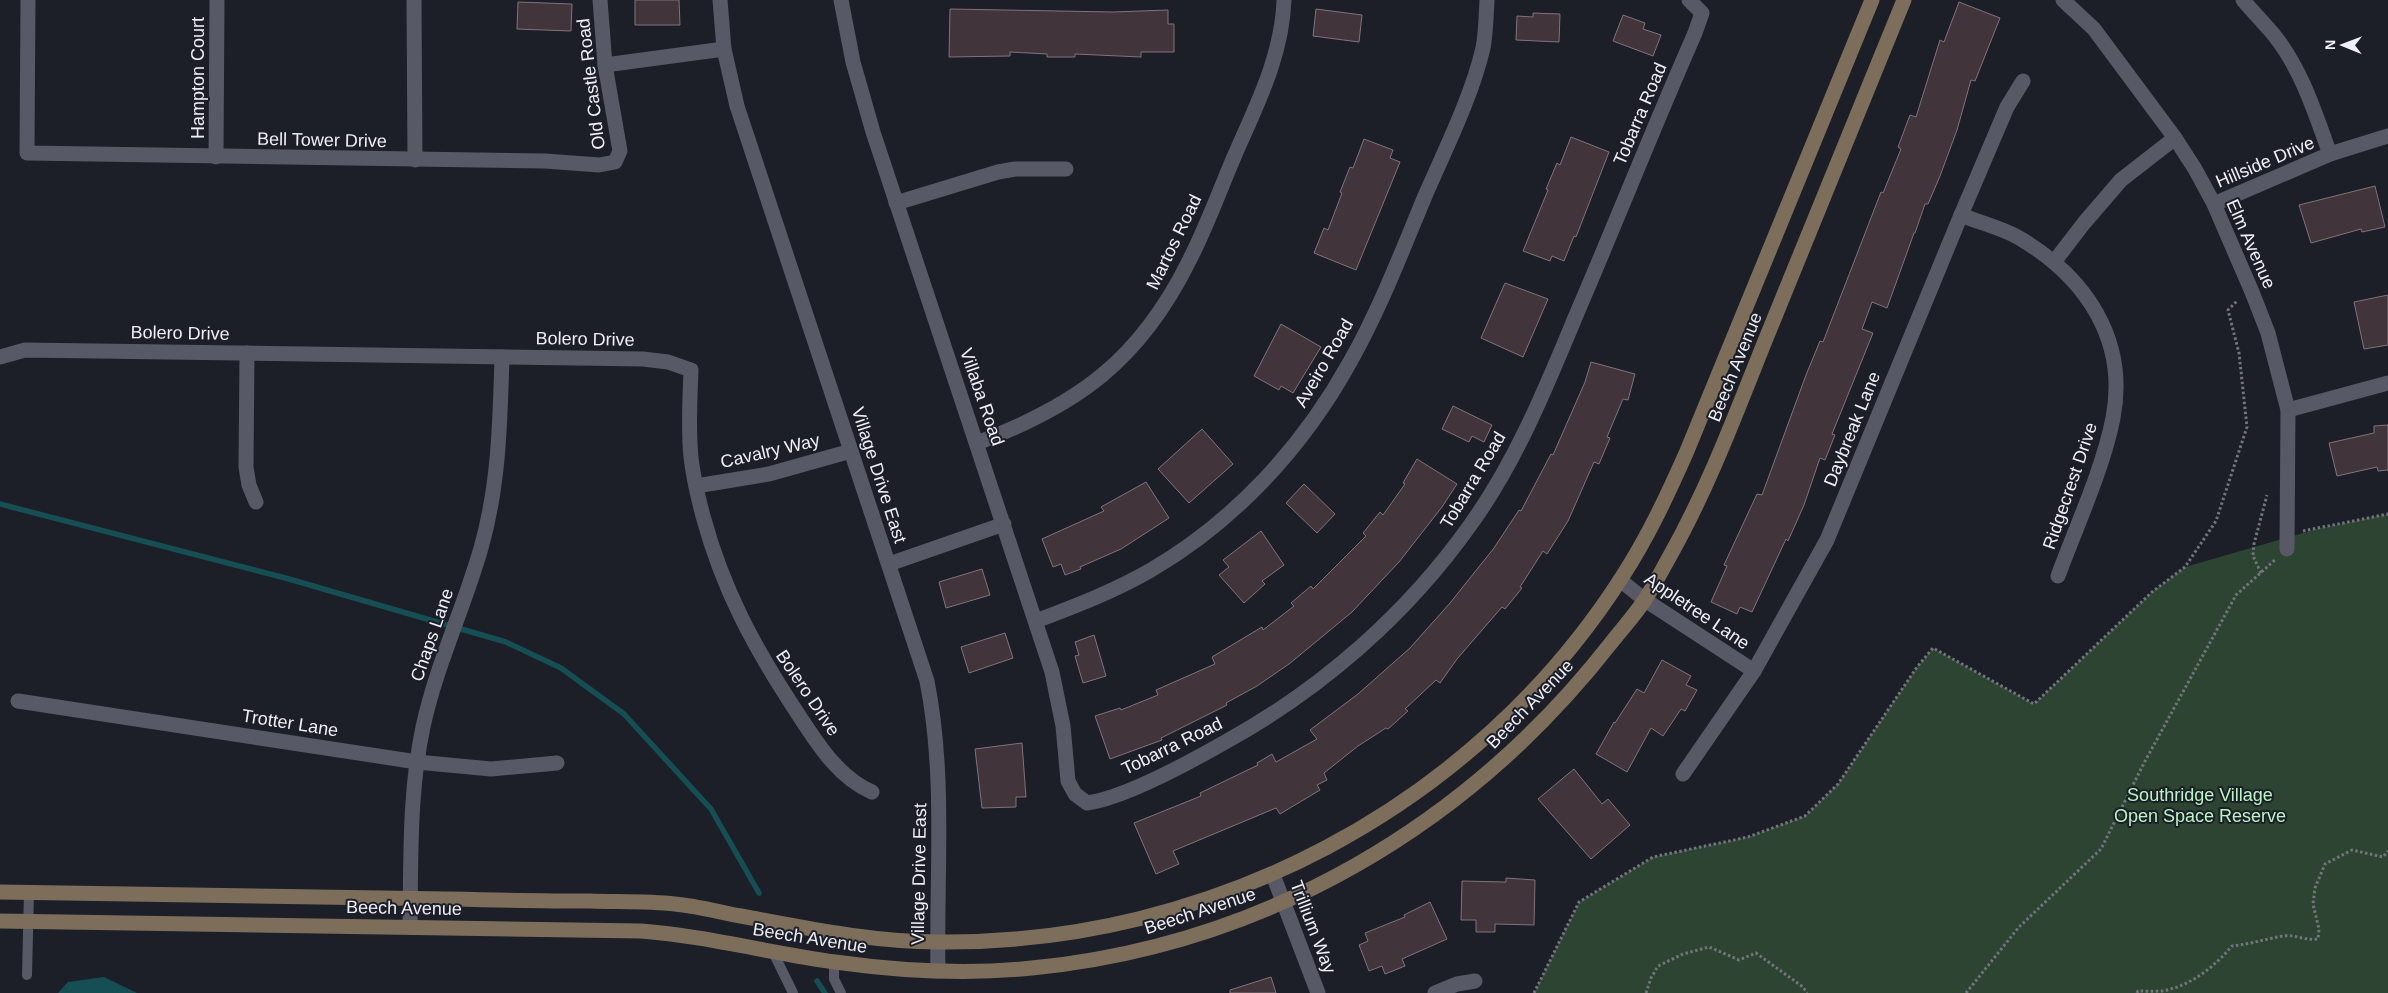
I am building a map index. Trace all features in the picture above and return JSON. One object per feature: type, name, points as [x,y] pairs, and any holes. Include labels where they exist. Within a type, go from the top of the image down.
[{"type":"street","name":"Bell Tower Drive","points":[[28,0],[27,153],[415,160],[545,160],[599,165],[615,162]]},
{"type":"street","name":"Hampton Court","points":[[216,157],[217,0]]},
{"type":"street","points":[[414,0],[415,160]]},
{"type":"street","name":"Old Castle Road","points":[[600,0],[605,66],[619,138],[620,151],[615,162]]},
{"type":"street","name":"Village Drive East","points":[[720,0],[724,49],[746,133],[921,660],[935,726],[939,806],[938,971]]},
{"type":"street","name":"Villaba Road","points":[[841,0],[860,89],[1052,672],[1067,755],[1068,780],[1075,794],[1086,803]]},
{"type":"street","name":"Martos Road","points":[[977,443],[1026,424],[1078,395],[1121,359],[1140,339],[1163,307],[1190,260],[1272,67],[1282,32],[1284,0]]},
{"type":"street","name":"Aveiro Road","points":[[1036,621],[1143,574],[1203,535],[1267,478],[1312,422],[1342,376],[1371,320],[1465,100],[1483,49],[1487,0]]},
{"type":"street","name":"Tobarra Road","points":[[1086,803],[1099,801],[1119,793],[1210,750],[1299,696],[1330,672],[1388,621],[1422,586],[1460,538],[1488,498],[1546,386],[1702,13],[1689,0]]},
{"type":"street","name":"Beech Avenue","points":[[0,892],[676,904],[866,937],[937,942],[1029,939],[1126,923],[1235,891],[1298,864],[1396,808],[1475,746],[1540,683],[1582,634],[1620,580],[1664,504],[1691,442],[1872,0]]},
{"type":"street","name":"Beech Avenue","points":[[0,921],[640,931],[683,934],[834,962],[938,971],[1030,969],[1103,958],[1166,944],[1225,925],[1283,903],[1353,867],[1416,830],[1485,777],[1547,719],[1597,661],[1645,600],[1689,521],[1724,446],[1904,0]]},
{"type":"street","name":"Elm Avenue","points":[[2063,0],[2094,29],[2175,138],[2214,204],[2252,292],[2268,334],[2288,410],[2288,542]]},
{"type":"street","points":[[2243,0],[2275,36],[2291,62],[2306,90],[2330,154]]},
{"type":"street","points":[[605,66],[724,49]]},
{"type":"street","name":"Daybreak Lane","points":[[1683,774],[1754,671],[1827,540],[1961,215],[2007,108],[2023,81]]},
{"type":"street","name":"Hillside Drive","points":[[2214,204],[2330,154],[2388,136]]},
{"type":"street","points":[[2054,262],[2121,180],[2175,138]]},
{"type":"street","points":[[896,202],[998,172],[1015,169],[1066,169]]},
{"type":"street","name":"Ridgecrest Drive","points":[[1961,215],[2019,238],[2054,262],[2082,288],[2102,322],[2114,361],[2116,390],[2113,418],[2107,443],[2058,576]]},
{"type":"street","name":"Bolero Drive","points":[[0,357],[25,350],[643,359],[674,363],[691,370],[689,430],[696,486],[709,538],[721,574],[761,658],[800,718],[845,776],[858,786],[872,792]]},
{"type":"street","points":[[247,353],[246,467],[249,485],[256,502]]},
{"type":"street","name":"Chaps Lane","points":[[410,927],[411,818],[417,762],[427,711],[481,548],[495,483],[499,450],[502,357]]},
{"type":"street","points":[[2288,410],[2388,382]]},
{"type":"street","name":"Cavalry Way","points":[[696,486],[769,474],[851,450]]},
{"type":"street","points":[[889,564],[1004,524]]},
{"type":"street","name":"Appletree Lane","points":[[1620,580],[1645,600],[1754,671]]},
{"type":"street","name":"Trotter Lane","points":[[18,701],[417,762],[490,769],[519,768],[557,763]]},
{"type":"street","name":"Trillium Way","points":[[1273,875],[1318,993]]},
{"type":"street","points":[[1435,993],[1457,984],[1475,981]]},
{"type":"lane","points":[[26,975],[29,892]]},
{"type":"lane","points":[[773,952],[793,993]]},
{"type":"lane","points":[[834,962],[834,978],[841,993]]},
{"type":"path","points":[[1534,993],[1579,902],[1653,857],[1748,837],[1805,816],[1838,784],[1917,667],[1932,648],[2034,704],[2152,592],[2185,567],[2216,521],[2247,428],[2239,354],[2228,310],[2234,303],[2252,292]]},
{"type":"path","points":[[2261,572],[2253,556],[2254,544],[2267,494]]},
{"type":"path","points":[[1966,993],[2019,927],[2101,849],[2148,755],[2236,595],[2261,572],[2288,542],[2388,514]]},
{"type":"path","points":[[2137,993],[2138,991],[2166,990],[2194,978],[2216,965],[2232,946],[2285,935],[2318,940],[2319,929],[2313,904],[2315,888],[2325,864],[2352,850],[2383,857],[2388,851]]},
{"type":"path","points":[[1646,993],[1651,978],[1658,966],[1683,954],[1709,947],[1740,960],[1756,953],[1803,987],[1808,993]]},
{"type":"green space","name":"Southridge Village Open Space Reserve","points":[[2388,514],[2388,993],[1534,993],[1579,902],[1653,857],[1748,837],[1805,816],[1838,784],[1917,667],[1933,648],[2034,704],[2152,592],[2185,567],[2317,529]]},
{"type":"shaded area","points":[[104,977],[137,993],[58,993],[68,982]]},
{"type":"building","points":[[635,0],[679,0],[680,25],[635,25]]},
{"type":"building","points":[[518,2],[572,4],[571,31],[517,29]]},
{"type":"building","points":[[1959,2],[2000,18],[1975,81],[1971,80],[1957,130],[1928,204],[1925,204],[1887,308],[1872,302],[1862,329],[1873,333],[1832,434],[1835,435],[1825,460],[1820,458],[1804,505],[1752,612],[1740,607],[1737,614],[1711,602],[1727,566],[1724,565],[1757,494],[1762,495],[1806,375],[1820,341],[1823,342],[1881,192],[1883,193],[1901,149],[1898,147],[1910,115],[1916,117],[1940,40],[1944,42]]},
{"type":"building","points":[[950,9],[1113,12],[1168,10],[1168,24],[1174,24],[1174,52],[1141,52],[1141,57],[1075,54],[1075,57],[1047,57],[1047,54],[1010,52],[1010,56],[949,57]]},
{"type":"building","points":[[1316,9],[1362,15],[1359,42],[1313,36]]},
{"type":"building","points":[[1533,13],[1560,14],[1559,42],[1516,40],[1517,16],[1533,17]]},
{"type":"building","points":[[1623,15],[1645,23],[1643,29],[1661,35],[1653,56],[1613,41]]},
{"type":"building","points":[[1571,137],[1609,152],[1576,237],[1574,236],[1564,261],[1552,256],[1550,261],[1523,251],[1548,190],[1546,189],[1557,163],[1560,165]]},
{"type":"building","points":[[1364,139],[1393,150],[1390,158],[1400,162],[1356,270],[1314,253],[1324,228],[1328,230],[1342,193],[1340,192],[1350,167],[1353,168]]},
{"type":"building","points":[[2375,186],[2385,227],[2362,232],[2361,229],[2311,243],[2299,205]]},
{"type":"building","points":[[1505,283],[1548,299],[1523,357],[1481,338]]},
{"type":"building","points":[[2388,295],[2388,345],[2364,349],[2354,302]]},
{"type":"building","points":[[1281,324],[1321,347],[1293,393],[1281,386],[1279,390],[1254,376]]},
{"type":"building","points":[[1591,362],[1635,374],[1628,400],[1623,399],[1607,437],[1610,438],[1599,464],[1594,462],[1568,521],[1547,554],[1543,551],[1520,587],[1522,588],[1505,609],[1502,607],[1457,659],[1440,683],[1436,680],[1405,709],[1408,711],[1388,729],[1386,728],[1358,746],[1324,773],[1327,780],[1317,785],[1320,790],[1280,814],[1276,808],[1173,851],[1179,864],[1156,874],[1134,823],[1201,796],[1200,793],[1258,765],[1257,763],[1272,754],[1276,762],[1317,739],[1310,730],[1358,694],[1410,648],[1450,603],[1494,548],[1519,510],[1521,511],[1551,454],[1553,455],[1585,382]]},
{"type":"building","points":[[1453,406],[1492,425],[1484,442],[1472,436],[1469,442],[1442,429]]},
{"type":"building","points":[[2388,425],[2388,470],[2378,471],[2377,467],[2337,476],[2329,443],[2374,433],[2374,426]]},
{"type":"building","points":[[1202,429],[1233,464],[1189,503],[1158,469]]},
{"type":"building","points":[[1417,459],[1457,484],[1442,507],[1399,562],[1352,612],[1289,664],[1257,686],[1226,703],[1227,705],[1161,738],[1162,740],[1110,759],[1095,716],[1120,708],[1121,710],[1158,695],[1156,690],[1215,664],[1212,657],[1262,627],[1263,630],[1294,606],[1291,603],[1311,586],[1313,589],[1366,536],[1363,533],[1380,512],[1383,515],[1405,484],[1403,483]]},
{"type":"building","points":[[1146,482],[1169,518],[1121,549],[1080,567],[1081,569],[1065,575],[1061,564],[1053,567],[1042,539],[1104,511],[1101,507]]},
{"type":"building","points":[[1304,484],[1335,514],[1317,533],[1286,503]]},
{"type":"building","points":[[1261,531],[1284,565],[1262,581],[1265,584],[1244,603],[1219,575],[1229,567],[1223,560]]},
{"type":"building","points":[[982,569],[990,595],[946,608],[939,582]]},
{"type":"building","points":[[1005,633],[1013,658],[969,673],[961,647]]},
{"type":"building","points":[[1094,635],[1106,676],[1083,683],[1075,656],[1079,655],[1075,642]]},
{"type":"building","points":[[1662,660],[1691,676],[1686,685],[1697,690],[1685,711],[1681,709],[1663,736],[1651,728],[1627,772],[1596,754],[1614,722],[1637,689],[1644,693]]},
{"type":"building","points":[[1022,743],[1026,797],[1016,797],[1016,807],[982,808],[975,749]]},
{"type":"building","points":[[1574,769],[1602,804],[1608,799],[1630,825],[1591,859],[1538,799]]},
{"type":"building","points":[[1506,878],[1535,880],[1534,925],[1495,924],[1495,932],[1476,932],[1476,920],[1461,920],[1462,881],[1506,882]]},
{"type":"building","points":[[1430,902],[1447,939],[1402,959],[1405,966],[1385,974],[1382,966],[1369,971],[1359,945],[1368,941],[1365,933],[1405,917],[1404,915]]},
{"type":"building","points":[[1271,977],[1276,993],[1230,993],[1230,990]]},
{"type":"waterway","points":[[0,504],[289,579],[506,642],[561,668],[624,714],[711,809],[759,893]]},
{"type":"waterway","points":[[817,981],[825,993]]}]
